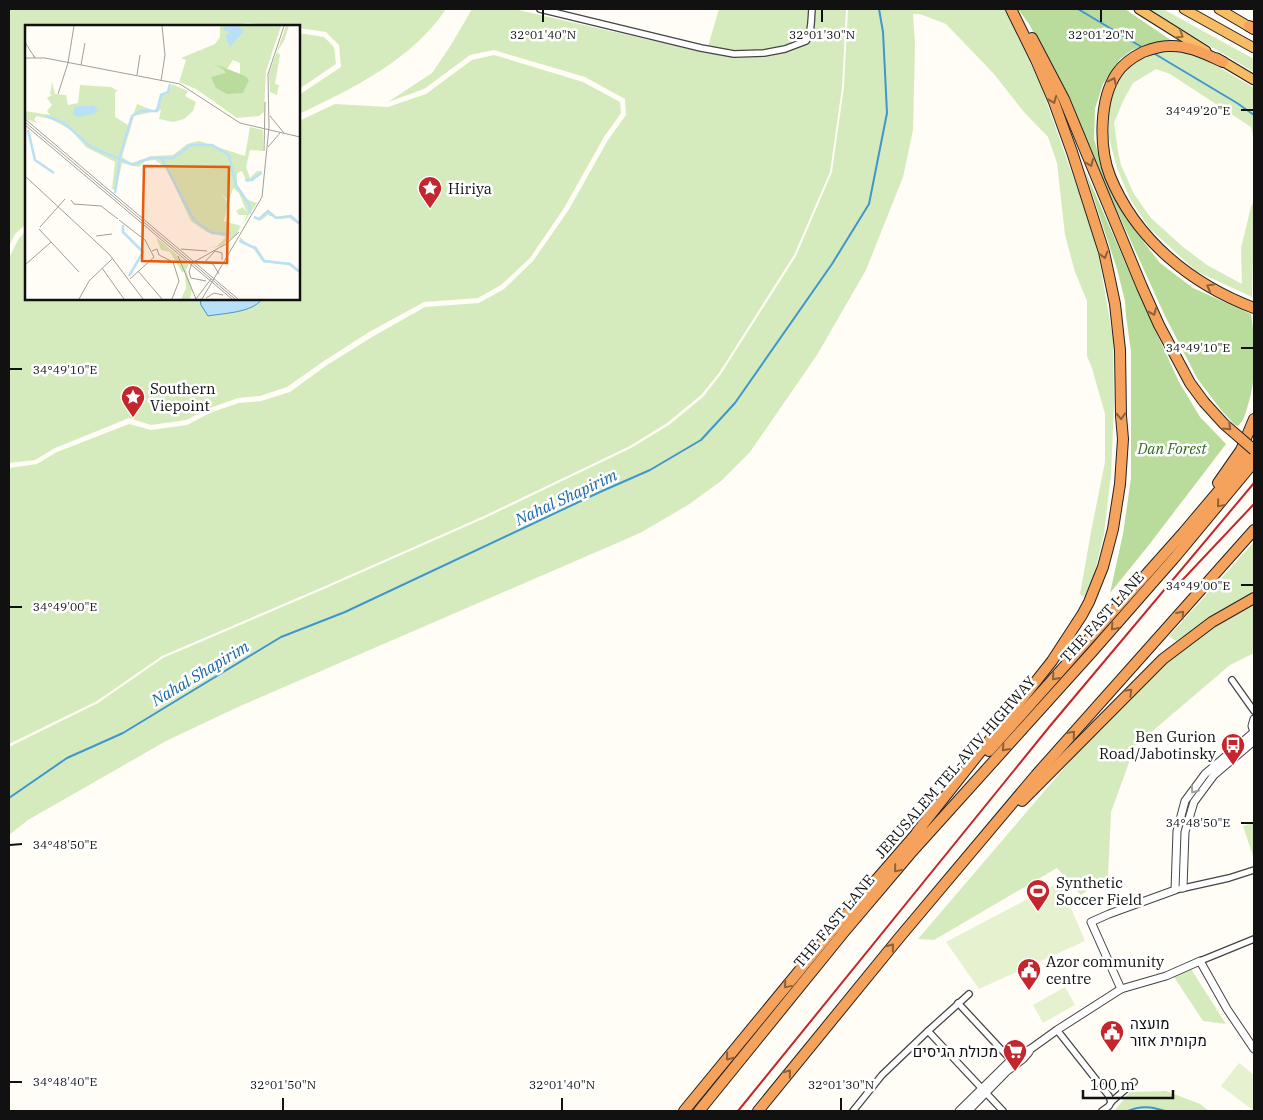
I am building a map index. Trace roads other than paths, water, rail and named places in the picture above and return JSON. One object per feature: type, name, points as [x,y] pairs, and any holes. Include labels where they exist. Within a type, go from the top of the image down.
[{"type":"highway","points":[[917,832],[1052,661],[1082,615],[1103,567],[1113,529],[1120,484],[1123,439],[1120,350],[1115,304],[1104,252],[1054,102],[1011,9]]},
{"type":"highway","points":[[1015,9],[1029,31],[1064,99],[1142,287],[1159,325],[1190,383],[1224,424],[1254,449]]},
{"type":"highway","points":[[1139,9],[1254,80]]},
{"type":"highway","points":[[1184,9],[1254,48]]},
{"type":"highway","points":[[1219,9],[1253,28]]},
{"type":"highway","points":[[1222,62],[1188,48],[1166,46],[1137,55],[1127,63],[1117,72],[1109,91],[1102,127],[1104,157],[1111,178],[1126,207],[1150,240],[1168,258],[1197,280],[1226,296],[1254,308]]},
{"type":"highway","points":[[1182,533],[1241,450],[1254,419]]},
{"type":"highway","name":"JERUSALEM TEL-AVIV HIGHWAY","points":[[684,1111],[831,932],[917,832],[1254,449]]},
{"type":"highway","name":"THE FAST LANE","points":[[699,1111],[844,932],[910,854],[1176,556],[1254,462]]},
{"type":"highway","points":[[758,1111],[899,938],[1065,742],[1254,530]]},
{"type":"highway","points":[[972,852],[1163,659],[1212,622],[1254,598]]},
{"type":"street","points":[[540,9],[701,48],[734,54],[764,53],[785,49],[806,41],[810,33],[812,9]]},
{"type":"street","points":[[1232,680],[1254,711]]},
{"type":"street","points":[[1175,890],[1177,831],[1185,801],[1206,774],[1254,732],[1252,726],[1254,719]]},
{"type":"street","points":[[1183,888],[1185,832],[1194,802],[1214,775],[1254,741]]},
{"type":"street","points":[[1121,989],[1091,922],[1175,890],[1230,878],[1254,870]]},
{"type":"street","points":[[968,1111],[1010,1060],[1032,1048],[1121,989],[1166,976],[1254,939]]},
{"type":"street","points":[[1200,961],[1254,1049]]},
{"type":"street","points":[[853,1111],[882,1075],[968,994]]},
{"type":"street","points":[[958,1003],[1010,1060]]},
{"type":"street","points":[[1057,1030],[1109,1096],[1111,1102]]},
{"type":"street","points":[[928,1031],[1003,1111]]},
{"type":"street","points":[[959,1111],[1023,1059],[1032,1048]]},
{"type":"street","points":[[1102,1111],[1134,1082]]},
{"type":"water","points":[[200,300],[261,300],[245,310],[208,316]]},
{"type":"waterway","name":"Nahal Shapirim","points":[[9,798],[67,758],[123,733],[281,637],[345,612],[650,470],[701,440],[735,403],[832,264],[869,204],[887,113],[883,32],[879,9]]},
{"type":"waterway","points":[[1078,9],[1140,46]]},
{"type":"waterway","points":[[1155,54],[1254,115]]},
{"type":"waterway","points":[[1128,1111],[1146,1107],[1165,1111]]},
{"type":"railway","points":[[738,1111],[1050,726],[1254,483]]},
{"type":"railway","points":[[1173,590],[1254,504]]},
{"type":"place","name":"Hiriya","points":[[430,209]]},
{"type":"place","name":"Southern Viepoint","points":[[133,418]]},
{"type":"place","name":"Ben Gurion Road/Jabotinsky","points":[[1233,766]]},
{"type":"place","name":"Synthetic Soccer Field","points":[[1038,912]]},
{"type":"place","name":"Azor community centre","points":[[1029,991]]},
{"type":"place","name":"מועצה מקומית אזור","points":[[1112,1053]]},
{"type":"place","name":"מכולת הגיסים","points":[[1015,1072]]},
{"type":"park label","name":"Dan Forest","points":[[1172,448]]}]
